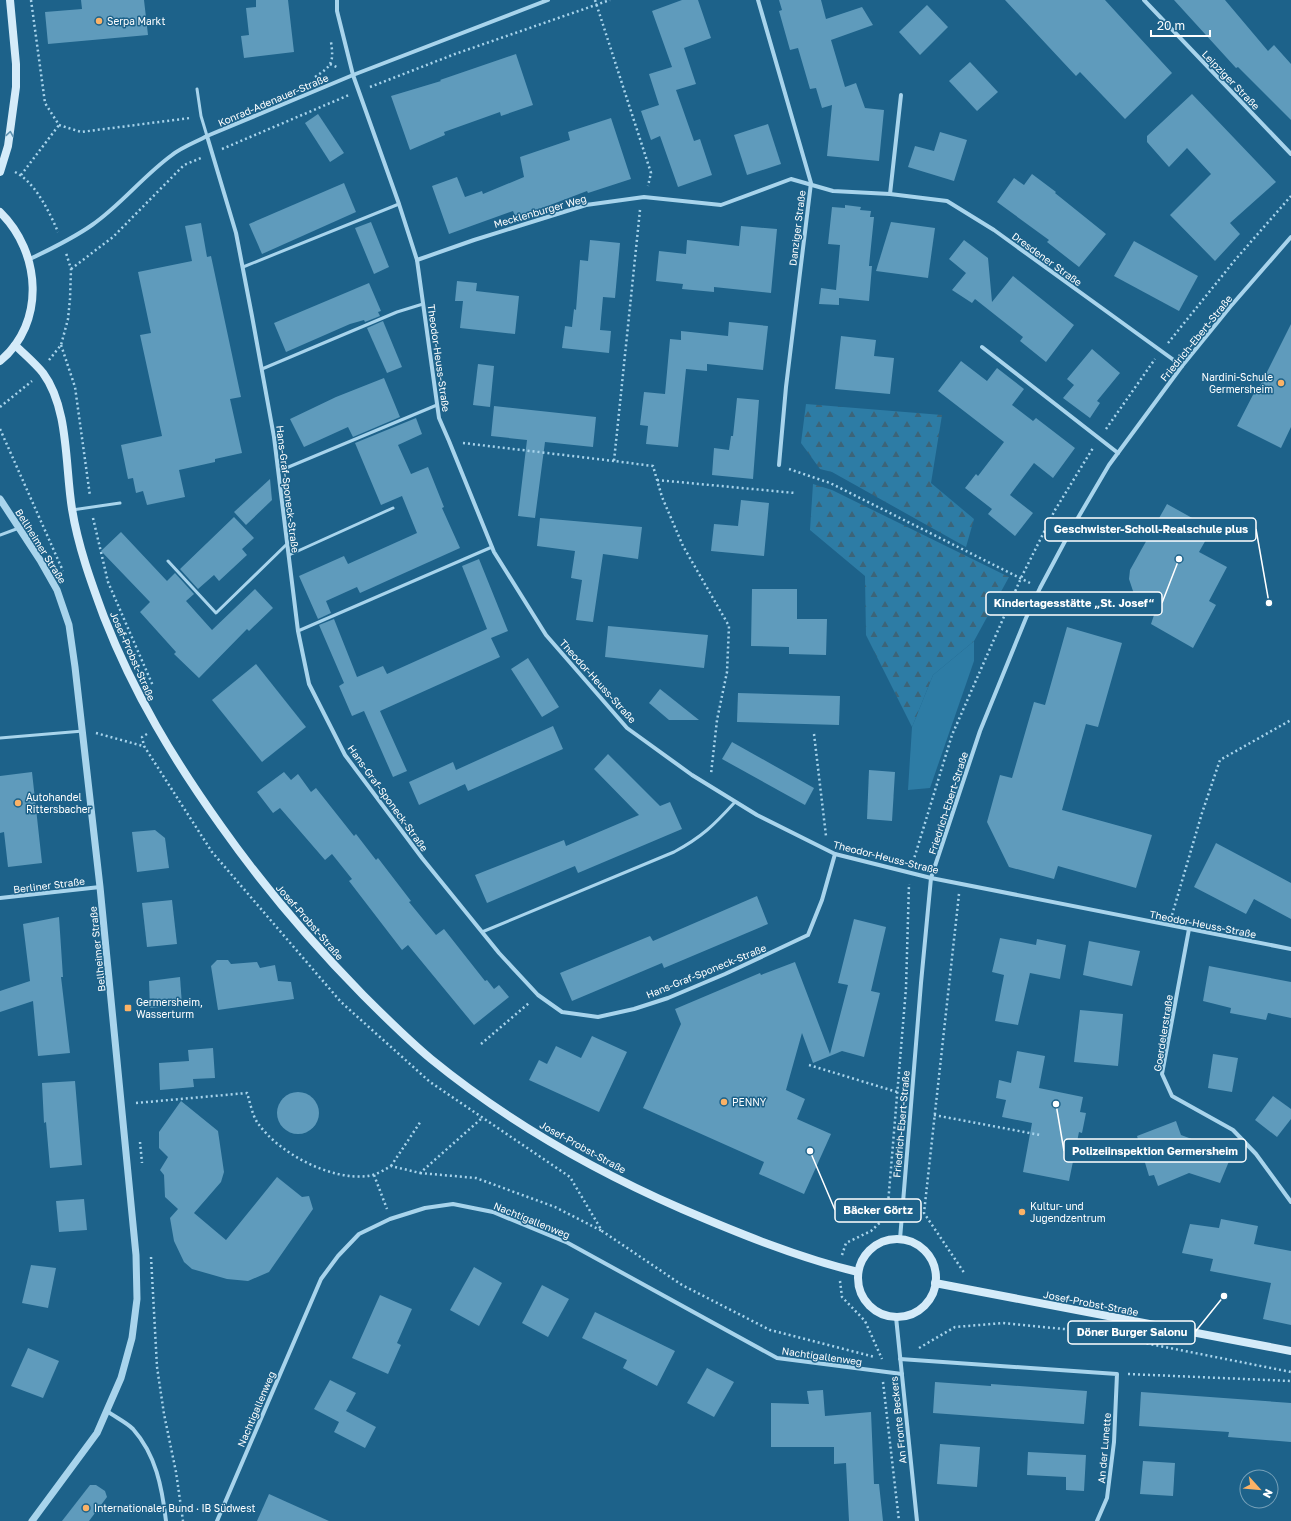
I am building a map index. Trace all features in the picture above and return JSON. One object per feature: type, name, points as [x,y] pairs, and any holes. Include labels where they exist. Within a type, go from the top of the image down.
[{"type":"main road","points":[[0,172],[8,146],[16,88],[16,64],[10,0]]},
{"type":"main road","points":[[0,212],[9,221],[22,239],[30,259],[33,277],[33,294],[30,312],[24,329],[15,345],[0,361]]},
{"type":"main road","name":"Josef-Probst-Straße","points":[[15,345],[42,370],[56,397],[61,415],[72,510],[82,550],[105,620],[130,678],[156,727],[194,788],[240,853],[317,948],[400,1032],[432,1060],[474,1092],[553,1144],[639,1190],[726,1228],[837,1267],[858,1272]]},
{"type":"main road","points":[[900,1239],[912,1242],[927,1254],[935,1271],[935,1284],[932,1294],[926,1304],[907,1316],[896,1317],[883,1314],[871,1308],[863,1297],[858,1285],[858,1272],[862,1260],[868,1251],[883,1242],[900,1239]]},
{"type":"main road","name":"Josef-Probst-Straße","points":[[935,1284],[1291,1351]]},
{"type":"street","name":"Theodor-Heuss-Straße","points":[[337,0],[337,11],[353,75],[360,90],[417,260],[439,418],[448,441],[492,547],[546,635],[627,728],[709,786],[757,816],[835,854],[931,878],[1291,949]]},
{"type":"street","name":"Konrad-Adenauer-Straße","points":[[30,259],[63,243],[91,226],[173,154],[207,136],[353,75],[548,0]]},
{"type":"street","name":"Danziger Straße","points":[[758,0],[811,183],[786,387],[779,465]]},
{"type":"street","name":"Leipziger Straße","points":[[1144,0],[1291,154]]},
{"type":"street","points":[[890,194],[901,95]]},
{"type":"street","name":"Hans-Graf-Sponeck-Straße","points":[[207,136],[236,234],[262,369],[279,471],[298,631],[309,684],[345,755],[422,858],[499,953],[538,995],[562,1012],[598,1017],[668,998],[780,949],[808,935],[822,900],[835,854]]},
{"type":"street","name":"Mecklenburger Weg","points":[[417,260],[474,240],[586,205],[644,197],[721,205],[791,179],[811,183]]},
{"type":"street","name":"Dresdener Straße","points":[[811,183],[833,190],[890,194],[947,201],[994,230],[1182,366]]},
{"type":"street","name":"Friedrich-Ebert-Straße","points":[[900,1239],[931,878],[980,731],[1026,618],[1040,588],[1072,528],[1118,453],[1182,366],[1291,236]]},
{"type":"street","points":[[982,347],[1118,453]]},
{"type":"street","name":"Bellheimer Straße","points":[[0,499],[57,590],[68,625],[83,731],[100,887],[136,1255],[137,1299],[132,1338],[121,1378],[97,1433],[32,1521]]},
{"type":"street","name":"Berliner Straße","points":[[0,898],[100,887]]},
{"type":"street","name":"Goerdelerstraße","points":[[1189,929],[1162,1074],[1172,1096],[1233,1130],[1256,1154],[1291,1202]]},
{"type":"street","name":"Nachtigallenweg","points":[[217,1521],[321,1279],[338,1256],[359,1234],[390,1219],[425,1208],[453,1204],[493,1212],[568,1243],[777,1358],[882,1373],[902,1374]]},
{"type":"street","name":"An Fronte Beckers","points":[[896,1317],[917,1521]]},
{"type":"street","points":[[900,1359],[1117,1374]]},
{"type":"street","name":"An der Lunette","points":[[1096,1521],[1107,1498],[1114,1442],[1117,1374]]},
{"type":"street","points":[[107,1411],[132,1428],[153,1457],[159,1478],[166,1521]]},
{"type":"lane","points":[[197,89],[201,116],[207,136]]},
{"type":"lane","points":[[243,267],[399,204]]},
{"type":"lane","points":[[262,369],[397,312],[423,304]]},
{"type":"lane","points":[[279,471],[437,405]]},
{"type":"lane","points":[[72,510],[120,503]]},
{"type":"lane","points":[[289,555],[393,508]]},
{"type":"lane","points":[[0,534],[19,528]]},
{"type":"lane","points":[[168,561],[216,612],[288,543]]},
{"type":"lane","points":[[298,631],[492,547]]},
{"type":"lane","points":[[0,738],[83,731]]},
{"type":"lane","points":[[482,932],[674,852],[695,841],[711,828],[735,802]]},
{"type":"path","points":[[31,0],[45,103],[59,125],[81,132],[201,116]]},
{"type":"path","points":[[595,0],[651,173],[640,209],[614,461]]},
{"type":"path","points":[[71,269],[113,237],[184,165],[360,90],[455,54],[610,0]]},
{"type":"path","points":[[308,80],[328,68],[332,59],[330,36]]},
{"type":"path","points":[[21,175],[59,125]]},
{"type":"path","points":[[899,1521],[882,1373],[882,1359],[865,1321],[842,1297],[837,1267],[846,1243],[871,1231],[887,1216],[906,988],[910,872],[952,734],[1021,578],[1055,510],[1099,439],[1161,350],[1235,260],[1291,196]]},
{"type":"path","points":[[61,345],[75,387],[91,507],[108,582],[154,691]]},
{"type":"path","points":[[448,441],[653,466],[662,496],[683,546],[729,626],[726,672],[709,786]]},
{"type":"path","points":[[779,465],[830,483],[1040,588]]},
{"type":"path","points":[[657,480],[795,493]]},
{"type":"path","points":[[1169,925],[1202,813],[1220,760],[1291,720]]},
{"type":"path","points":[[94,733],[144,746],[142,738],[156,727]]},
{"type":"path","points":[[814,734],[828,851]]},
{"type":"path","points":[[960,883],[924,1213],[966,1275],[963,1289]]},
{"type":"path","points":[[481,1044],[538,995]]},
{"type":"path","points":[[809,1065],[897,1092]]},
{"type":"path","points":[[136,1103],[247,1093],[256,1121],[273,1140],[298,1158],[324,1170],[350,1176],[374,1175],[391,1166],[421,1121]]},
{"type":"path","points":[[934,1115],[1040,1135]]},
{"type":"path","points":[[420,1173],[482,1118]]},
{"type":"path","points":[[391,1166],[420,1173],[476,1178],[555,1207],[602,1231]]},
{"type":"path","points":[[374,1175],[390,1219]]},
{"type":"path","points":[[900,1359],[955,1328],[1003,1323],[1084,1331],[1291,1372]]},
{"type":"path","points":[[1117,1374],[1291,1381]]},
{"type":"green space","points":[[806,404],[942,415],[931,483],[974,519],[966,547],[832,472],[820,469],[801,443]]},
{"type":"green space","points":[[813,484],[832,490],[1009,577],[974,641],[933,675],[912,727],[866,635],[865,576],[810,530]]},
{"type":"green space","points":[[974,641],[974,661],[930,788],[908,790],[912,727],[933,675]]},
{"type":"building","points":[[81,0],[144,0],[148,35],[48,44],[45,12],[82,9]]},
{"type":"building","points":[[256,0],[288,0],[294,52],[244,58],[241,36],[249,35],[246,8],[256,7]]},
{"type":"building","points":[[682,0],[698,0],[711,38],[684,48],[696,84],[676,90],[694,141],[700,139],[712,175],[678,187],[660,136],[651,140],[641,111],[659,105],[649,74],[672,67],[652,11]]},
{"type":"building","points":[[779,0],[821,0],[826,19],[862,7],[873,25],[831,40],[845,87],[856,83],[865,108],[884,110],[879,161],[827,156],[832,105],[822,108],[816,88],[810,89],[798,48],[790,50],[779,11],[782,10]]},
{"type":"building","points":[[1005,0],[1105,0],[1172,73],[1125,119],[1080,72],[1076,76]]},
{"type":"building","points":[[1174,0],[1225,0],[1268,51],[1274,45],[1291,64],[1291,120],[1238,67],[1236,68]]},
{"type":"building","points":[[927,5],[948,27],[920,55],[899,32]]},
{"type":"building","points":[[516,54],[533,105],[501,116],[500,112],[444,132],[445,135],[410,150],[391,96],[441,81],[440,80]]},
{"type":"building","points":[[970,62],[998,92],[977,111],[949,81]]},
{"type":"building","points":[[1192,94],[1276,182],[1230,223],[1240,234],[1215,261],[1170,215],[1211,174],[1187,148],[1169,167],[1147,142],[1147,136]]},
{"type":"building","points":[[318,114],[344,153],[330,162],[305,123]]},
{"type":"building","points":[[611,118],[631,179],[588,193],[587,191],[516,218],[513,211],[449,234],[432,186],[457,177],[465,197],[482,191],[483,194],[524,177],[520,157],[570,140],[568,132]]},
{"type":"building","points":[[768,124],[781,164],[747,175],[734,135]]},
{"type":"building","points":[[940,132],[967,140],[954,181],[908,167],[915,146],[934,151]]},
{"type":"building","points":[[1032,174],[1106,234],[1079,267],[1047,242],[1049,240],[997,202],[1014,178],[1024,185]]},
{"type":"building","points":[[344,183],[356,212],[262,254],[249,224]]},
{"type":"building","points":[[845,205],[861,207],[860,210],[871,211],[870,217],[874,217],[869,266],[872,266],[869,301],[839,298],[839,305],[819,304],[821,288],[836,290],[840,245],[828,244],[832,207],[845,208]]},
{"type":"building","points":[[371,222],[389,267],[374,274],[355,228]]},
{"type":"building","points":[[891,222],[935,228],[928,278],[876,271]]},
{"type":"building","points":[[201,223],[207,257],[211,256],[241,397],[230,399],[242,453],[215,459],[215,462],[179,470],[185,497],[147,505],[143,491],[136,493],[133,478],[128,479],[121,445],[162,436],[140,335],[151,333],[138,272],[192,261],[185,226]]},
{"type":"building","points":[[741,226],[777,229],[771,293],[714,287],[714,292],[682,289],[683,284],[656,281],[659,251],[686,254],[687,240],[739,246]]},
{"type":"building","points":[[590,240],[620,243],[615,298],[603,297],[600,330],[611,331],[609,353],[562,348],[565,326],[572,327],[574,309],[576,310],[580,260],[588,261]]},
{"type":"building","points":[[964,240],[988,258],[992,302],[1013,276],[1074,325],[1046,362],[1020,341],[1023,337],[975,299],[972,303],[952,290],[966,273],[949,259]]},
{"type":"building","points":[[1134,241],[1198,276],[1179,311],[1114,276]]},
{"type":"building","points":[[457,281],[477,283],[476,291],[519,296],[515,334],[460,328],[463,301],[455,301]]},
{"type":"building","points":[[369,283],[381,311],[378,312],[380,316],[365,322],[364,320],[350,324],[286,352],[274,323]]},
{"type":"building","points":[[383,321],[402,367],[387,373],[367,328]]},
{"type":"building","points":[[729,322],[768,326],[763,370],[707,364],[707,371],[686,369],[678,447],[646,444],[648,426],[640,425],[644,392],[665,394],[670,339],[681,340],[681,331],[728,336]]},
{"type":"building","name":"Nardini-Schule Germersheim","points":[[1291,324],[1291,427],[1281,448],[1237,426],[1257,387],[1259,388]]},
{"type":"building","points":[[841,336],[876,340],[874,356],[894,358],[890,394],[835,389]]},
{"type":"building","points":[[1092,349],[1120,373],[1097,401],[1100,403],[1090,418],[1063,398],[1074,385],[1067,379]]},
{"type":"building","points":[[961,361],[987,381],[997,368],[1024,389],[1012,405],[1033,421],[1036,418],[1075,448],[1053,478],[1034,463],[1010,495],[1033,513],[1015,536],[988,514],[992,509],[965,488],[976,474],[978,476],[1004,442],[938,391]]},
{"type":"building","points":[[478,364],[494,366],[490,407],[473,405]]},
{"type":"building","points":[[384,378],[400,417],[353,437],[348,427],[304,447],[290,419],[336,397]]},
{"type":"building","points":[[737,398],[759,400],[753,479],[712,475],[714,448],[729,450],[731,436],[733,436]]},
{"type":"building","points":[[494,406],[596,417],[593,447],[545,442],[535,518],[518,516],[527,440],[491,436]]},
{"type":"building","points":[[416,418],[422,434],[398,445],[411,474],[428,467],[444,507],[442,508],[460,548],[360,593],[357,587],[326,601],[331,613],[318,619],[299,576],[344,556],[348,564],[417,533],[402,496],[381,505],[355,443]]},
{"type":"building","points":[[270,479],[272,500],[246,525],[234,512]]},
{"type":"building","points":[[741,500],[769,503],[764,556],[711,551],[714,524],[738,526]]},
{"type":"building","points":[[1167,504],[1212,529],[1199,552],[1227,567],[1209,601],[1216,605],[1193,648],[1151,624],[1157,606],[1143,602],[1134,594],[1129,579],[1130,570]]},
{"type":"building","points":[[234,517],[254,538],[242,549],[247,555],[219,581],[214,575],[198,589],[180,569]]},
{"type":"building","points":[[540,518],[642,527],[638,559],[603,554],[593,622],[576,620],[582,580],[571,578],[575,551],[537,546]]},
{"type":"building","points":[[121,532],[167,581],[175,573],[194,594],[186,601],[212,630],[255,589],[273,608],[249,631],[247,629],[199,678],[174,654],[176,652],[140,612],[150,602],[101,551]]},
{"type":"building","points":[[479,559],[508,631],[491,638],[500,657],[380,711],[407,771],[393,777],[364,711],[352,716],[339,686],[344,683],[319,625],[334,619],[357,677],[383,666],[387,674],[487,629],[462,566]]},
{"type":"building","points":[[752,589],[797,589],[797,619],[827,619],[826,655],[789,654],[789,647],[751,646]]},
{"type":"building","points":[[608,626],[708,635],[704,668],[605,657]]},
{"type":"building","points":[[1067,627],[1122,643],[1098,727],[1086,724],[1062,810],[1152,835],[1136,888],[1058,866],[1054,879],[1009,867],[987,822],[1000,775],[1012,778],[1034,702],[1045,705]]},
{"type":"building","points":[[528,658],[559,707],[542,717],[511,669]]},
{"type":"building","points":[[256,664],[306,727],[262,762],[212,700]]},
{"type":"building","points":[[660,689],[699,720],[669,720],[649,703]]},
{"type":"building","points":[[738,693],[840,696],[839,725],[737,722]]},
{"type":"building","points":[[553,726],[563,749],[468,791],[465,784],[419,805],[409,782],[453,762],[456,770]]},
{"type":"building","points":[[732,742],[814,788],[805,805],[722,759]]},
{"type":"building","points":[[608,754],[660,806],[670,802],[682,829],[578,873],[575,866],[487,903],[475,875],[564,840],[566,846],[639,815],[594,769]]},
{"type":"building","points":[[869,770],[895,772],[892,821],[867,819]]},
{"type":"building","name":"Autohandel Rittersbacher","points":[[32,772],[42,863],[8,867],[4,832],[0,833],[0,776]]},
{"type":"building","points":[[284,772],[291,780],[298,774],[311,792],[316,788],[354,836],[356,834],[376,860],[378,858],[411,901],[409,902],[436,935],[444,929],[485,981],[487,980],[494,989],[499,985],[509,997],[474,1025],[408,945],[402,950],[349,881],[352,879],[332,854],[325,860],[280,808],[273,813],[257,792]]},
{"type":"building","points":[[155,830],[165,838],[169,868],[137,872],[132,832]]},
{"type":"building","points":[[1216,843],[1291,883],[1291,919],[1254,899],[1246,914],[1194,887]]},
{"type":"building","points":[[757,896],[768,924],[664,968],[662,963],[572,1001],[560,973],[650,936],[653,941]]},
{"type":"building","points":[[172,900],[177,944],[147,947],[142,903]]},
{"type":"building","points":[[59,917],[63,977],[61,977],[70,1053],[38,1056],[33,1001],[0,1012],[0,991],[30,981],[23,924]]},
{"type":"building","points":[[854,919],[886,927],[871,991],[880,993],[864,1057],[842,1051],[813,1063],[802,1033],[786,1090],[805,1099],[797,1119],[831,1134],[804,1194],[759,1174],[764,1162],[643,1108],[681,1024],[675,1009],[760,973],[761,975],[795,962],[830,1054],[848,985],[838,983]]},
{"type":"building","points":[[1000,938],[1036,945],[1037,939],[1066,945],[1060,979],[1030,973],[1018,1025],[995,1021],[1004,975],[992,972]]},
{"type":"building","points":[[1089,941],[1140,951],[1132,986],[1083,975]]},
{"type":"building","points":[[217,960],[228,960],[231,964],[257,962],[260,968],[275,965],[278,981],[291,982],[294,999],[218,1010],[211,966]]},
{"type":"building","points":[[1209,966],[1291,982],[1291,1018],[1268,1013],[1266,1020],[1230,1013],[1231,1008],[1203,1001]]},
{"type":"building","points":[[180,977],[182,1005],[150,1008],[149,981]]},
{"type":"building","points":[[1080,1010],[1123,1014],[1118,1066],[1074,1062]]},
{"type":"building","points":[[592,1036],[627,1052],[599,1112],[529,1080],[539,1060],[547,1064],[556,1046],[581,1058]]},
{"type":"building","points":[[213,1048],[215,1078],[193,1079],[194,1087],[160,1090],[159,1063],[189,1061],[188,1050]]},
{"type":"building","points":[[1017,1051],[1045,1056],[1039,1088],[1083,1097],[1080,1112],[1086,1113],[1082,1133],[1079,1132],[1069,1181],[1023,1172],[1032,1123],[1002,1117],[1006,1100],[996,1098],[999,1080],[1011,1083]]},
{"type":"building","points":[[1213,1054],[1238,1058],[1232,1092],[1208,1088]]},
{"type":"building","points":[[75,1081],[82,1165],[50,1168],[46,1122],[44,1123],[42,1083]]},
{"type":"building","points":[[294,1092],[302,1092],[310,1095],[316,1101],[319,1113],[316,1125],[310,1131],[302,1134],[294,1134],[286,1131],[280,1125],[277,1117],[277,1109],[280,1101],[286,1095]]},
{"type":"building","points":[[1273,1096],[1291,1109],[1291,1119],[1277,1137],[1255,1120]]},
{"type":"building","points":[[181,1101],[218,1131],[224,1172],[221,1182],[194,1213],[226,1240],[277,1177],[302,1197],[309,1196],[313,1209],[269,1272],[248,1281],[227,1279],[192,1269],[184,1262],[174,1241],[170,1218],[178,1209],[165,1197],[164,1175],[160,1170],[168,1157],[159,1148],[159,1132]]},
{"type":"building","points":[[1176,1121],[1181,1135],[1232,1154],[1220,1183],[1189,1173],[1158,1186],[1154,1175],[1149,1176],[1137,1136]]},
{"type":"building","points":[[84,1199],[87,1230],[59,1232],[56,1201]]},
{"type":"building","points":[[1221,1219],[1258,1226],[1254,1244],[1291,1251],[1291,1325],[1263,1319],[1271,1283],[1210,1271],[1213,1259],[1182,1253],[1190,1224],[1219,1228]]},
{"type":"building","points":[[31,1265],[56,1268],[48,1308],[22,1303]]},
{"type":"building","points":[[474,1267],[502,1283],[479,1326],[450,1310]]},
{"type":"building","points":[[542,1285],[569,1299],[548,1337],[522,1323]]},
{"type":"building","points":[[380,1295],[412,1309],[397,1343],[401,1345],[388,1374],[352,1358]]},
{"type":"building","points":[[595,1312],[675,1351],[657,1386],[623,1368],[627,1360],[582,1338]]},
{"type":"building","points":[[28,1348],[59,1361],[43,1398],[11,1386]]},
{"type":"building","points":[[707,1368],[734,1382],[714,1417],[687,1403]]},
{"type":"building","points":[[330,1380],[356,1393],[346,1411],[376,1427],[365,1448],[334,1432],[339,1422],[314,1409]]},
{"type":"building","points":[[935,1382],[991,1386],[991,1384],[1087,1391],[1084,1424],[933,1413]]},
{"type":"building","points":[[823,1390],[825,1416],[871,1412],[874,1484],[879,1484],[883,1521],[849,1521],[846,1463],[834,1464],[834,1447],[771,1447],[771,1403],[809,1404],[807,1391]]},
{"type":"building","points":[[1141,1392],[1291,1403],[1291,1442],[1228,1437],[1229,1432],[1139,1426]]},
{"type":"building","points":[[940,1444],[980,1447],[977,1487],[937,1484]]},
{"type":"building","points":[[1028,1452],[1086,1455],[1084,1491],[1066,1490],[1066,1477],[1027,1475]]},
{"type":"building","points":[[1143,1461],[1175,1463],[1173,1496],[1140,1494]]},
{"type":"building","name":"Internationaler Bund · IB Südwest","points":[[90,1485],[96,1485],[105,1491],[107,1497],[89,1521],[62,1521]]},
{"type":"building","points":[[269,1494],[329,1521],[257,1521]]},
{"type":"place","name":"Serpa Markt","points":[[99,21]]},
{"type":"place","name":"Nardini-Schule Germersheim","points":[[1281,383]]},
{"type":"place","name":"Kindertagesstätte „St. Josef“","points":[[1179,559]]},
{"type":"place","name":"Geschwister-Scholl-Realschule plus","points":[[1269,603]]},
{"type":"place","name":"Autohandel Rittersbacher","points":[[18,803]]},
{"type":"place","name":"Germersheim, Wasserturm","points":[[128,1008]]},
{"type":"place","name":"PENNY","points":[[724,1102]]},
{"type":"place","name":"Polizeiinspektion Germersheim","points":[[1056,1104]]},
{"type":"place","name":"Bäcker Görtz","points":[[810,1151]]},
{"type":"place","name":"Kultur- und Jugendzentrum","points":[[1022,1212]]},
{"type":"place","name":"Döner Burger Salonu","points":[[1224,1296]]},
{"type":"place","name":"Internationaler Bund · IB Südwest","points":[[86,1508]]}]
